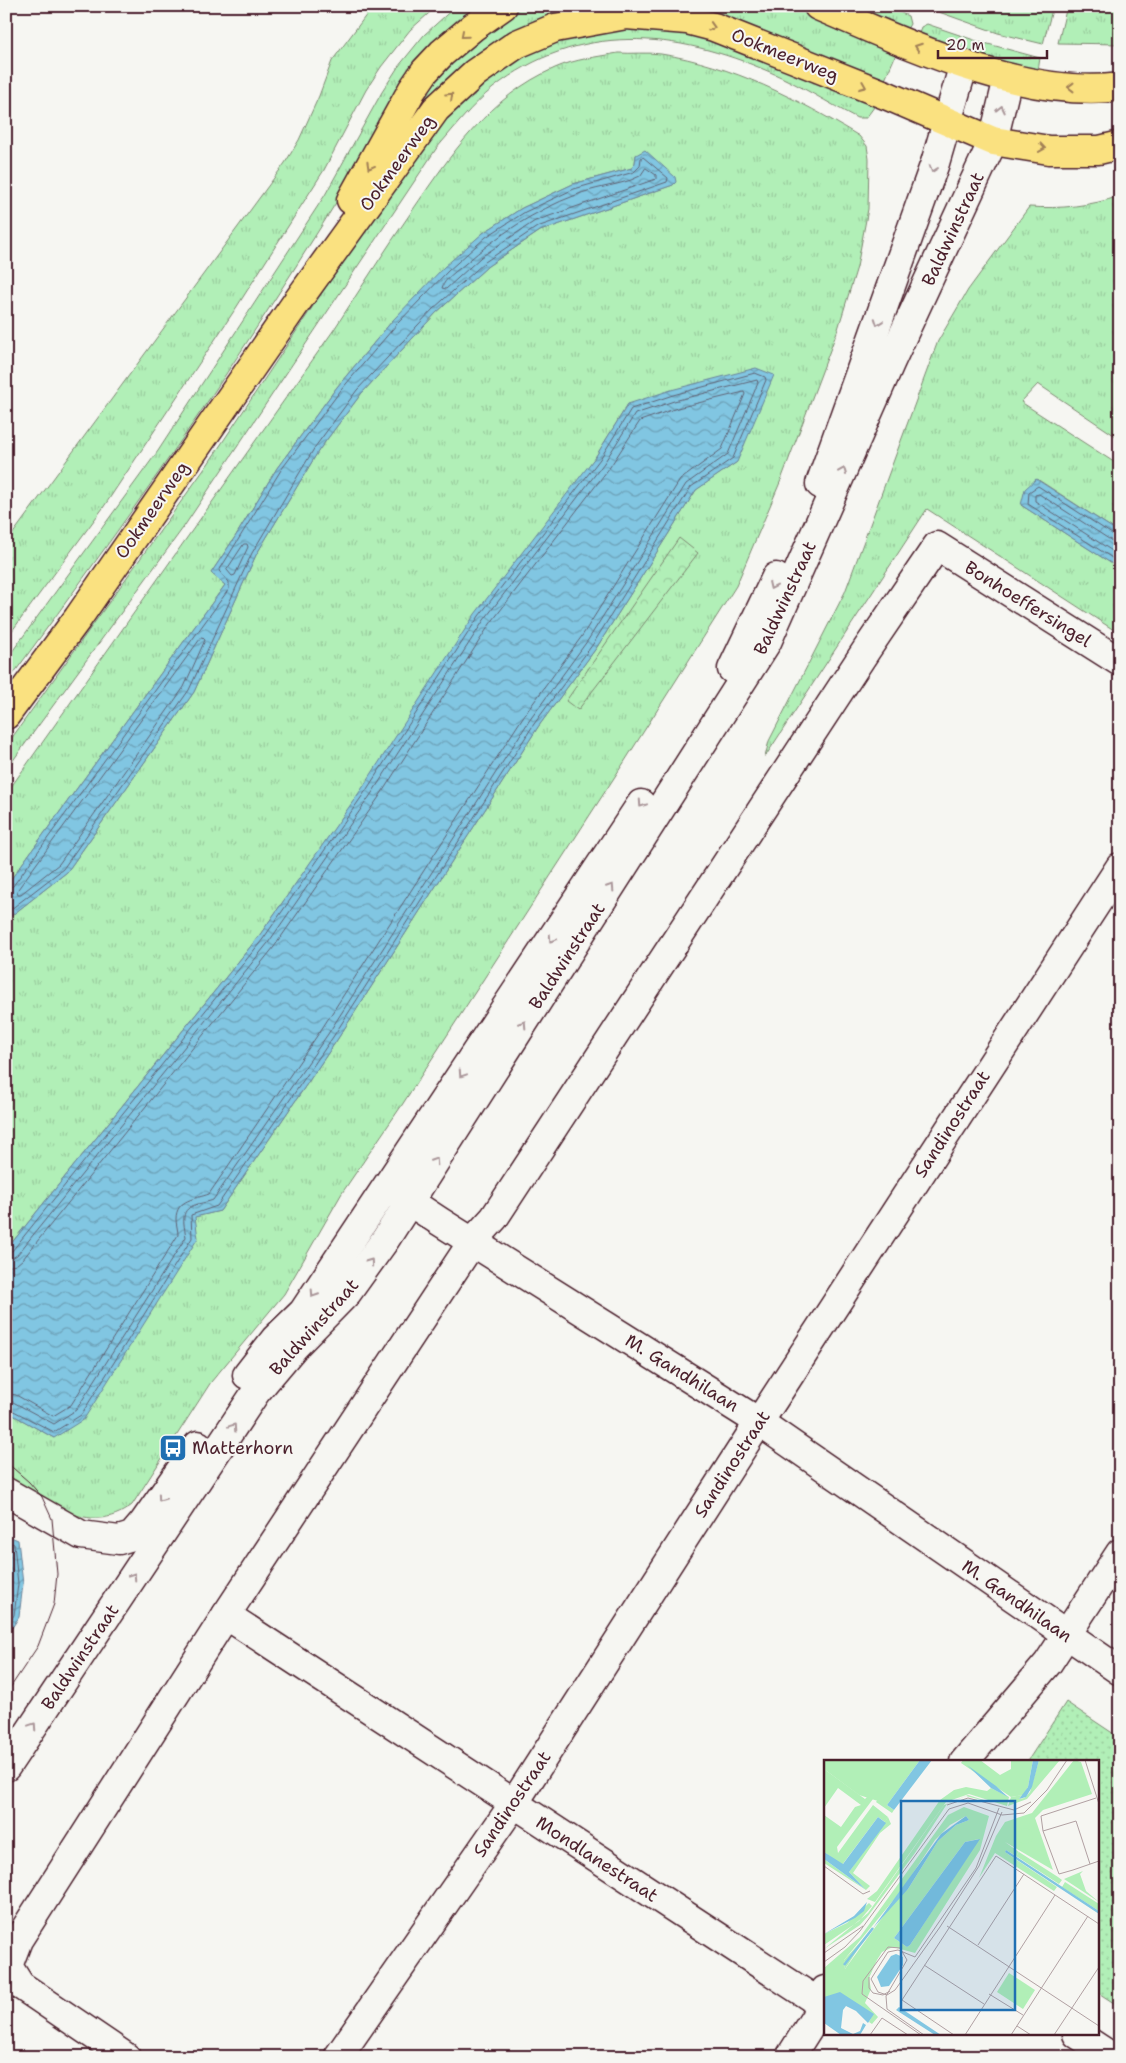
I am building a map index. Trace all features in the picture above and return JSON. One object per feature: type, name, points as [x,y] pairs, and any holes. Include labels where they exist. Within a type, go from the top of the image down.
[{"type":"main road","name":"Ookmeerweg","points":[[296,303],[412,90],[425,71],[442,53],[473,27],[503,6]]},
{"type":"main road","points":[[818,6],[908,44],[1008,78],[1056,87],[1120,87]]},
{"type":"main road","name":"Ookmeerweg","points":[[6,716],[78,618],[296,303],[436,109],[474,73],[518,44],[554,28],[626,15],[659,16],[687,20],[723,31],[888,96],[993,141],[1049,150],[1099,150],[1120,146]]},
{"type":"street","name":"Baldwinstraat","points":[[6,1492],[81,1535],[119,1540],[132,1536],[189,1459],[242,1380],[275,1339],[303,1312],[360,1224],[388,1186],[737,661],[820,484],[932,173],[964,64]]},
{"type":"street","name":"Baldwinstraat","points":[[6,1767],[256,1392],[294,1347],[347,1294],[410,1202],[768,642],[891,361],[993,141],[1008,78]]},
{"type":"street","name":"Bonhoeffersingel","points":[[473,1241],[494,1218],[867,649],[937,546],[1120,662]]},
{"type":"street","name":"Sandinostraat","points":[[338,2057],[513,1805],[759,1422],[1120,867]]},
{"type":"street","name":"M. Gandhilaan","points":[[388,1186],[410,1202],[759,1422],[1120,1671]]},
{"type":"street","points":[[126,2057],[20,1986],[8,1966],[18,1940],[226,1615],[473,1241]]},
{"type":"street","points":[[966,1760],[1048,1663],[1120,1554]]},
{"type":"street","name":"Mondlanestraat","points":[[226,1615],[513,1805],[821,1996]]},
{"type":"street","points":[[790,2057],[816,2016],[821,1996]]},
{"type":"street","points":[[1080,2036],[1112,2057]]},
{"type":"green space","points":[[373,6],[437,6],[410,30],[381,67],[366,90],[324,170],[236,308],[103,508],[6,639],[6,543],[285,163],[299,140],[332,61]]},
{"type":"green space","points":[[456,6],[477,6],[453,25],[433,45],[266,313],[208,401],[134,508],[6,684],[6,660],[158,451],[325,195],[382,92],[398,67],[424,35]]},
{"type":"green space","points":[[521,6],[590,6],[543,19],[499,40],[465,66],[413,122],[406,120],[439,72],[499,19]]},
{"type":"green space","points":[[679,6],[799,6],[899,47],[884,82]]},
{"type":"green space","points":[[846,6],[886,6],[908,16],[910,24],[907,29]]},
{"type":"green space","points":[[922,6],[1053,6],[1043,44],[998,33]]},
{"type":"green space","points":[[1067,6],[1120,6],[1120,44],[1058,43]]},
{"type":"green space","points":[[927,24],[977,41],[1040,58],[1038,71],[997,61],[919,34],[921,27]]},
{"type":"green space","points":[[632,26],[707,36],[877,103],[866,118],[857,118],[781,77],[735,58],[664,41],[628,40],[594,43],[559,51],[526,66],[493,88],[470,109],[436,149],[183,528],[6,770],[6,746],[208,464],[329,282],[436,128],[479,83],[542,42]]},
{"type":"green space","points":[[618,53],[661,54],[713,66],[739,75],[812,109],[859,136],[867,146],[869,159],[868,209],[857,267],[838,329],[781,480],[736,586],[402,1105],[342,1193],[284,1294],[211,1382],[132,1505],[116,1514],[100,1518],[83,1517],[67,1512],[6,1476],[6,1411],[54,1438],[194,1217],[220,1211],[337,1040],[538,727],[597,647],[696,490],[737,462],[628,404],[596,456],[259,936],[6,1250],[6,920],[67,872],[194,692],[256,555],[319,450],[361,394],[436,313],[488,266],[540,231],[673,185],[636,155],[632,168],[573,184],[522,208],[483,233],[393,320],[337,387],[277,468],[211,573],[225,585],[6,886],[6,794],[333,331],[402,226],[457,148],[491,111],[532,80],[570,62]]},
{"type":"green space","points":[[1120,196],[1120,439],[1038,384],[1021,402],[1120,466],[1120,533],[1037,479],[1021,505],[1120,569],[1120,634],[927,509],[765,757],[769,741],[845,592],[938,341],[968,290],[1029,207],[1075,206]]},
{"type":"green space","points":[[679,538],[698,553],[578,710],[566,701]]},
{"type":"green space","points":[[1066,1702],[1120,1738],[1120,2007],[1098,1993],[1098,1760],[1028,1760]]},
{"type":"water","points":[[645,150],[675,177],[676,182],[673,185],[540,231],[488,266],[436,313],[361,394],[319,450],[256,555],[194,692],[67,872],[6,920],[6,886],[225,585],[211,573],[277,468],[337,387],[393,320],[444,267],[483,233],[522,208],[573,184],[632,168],[636,155]]},
{"type":"water","points":[[756,368],[774,375],[737,462],[696,490],[597,647],[538,727],[337,1040],[220,1211],[195,1217],[198,1238],[84,1419],[54,1438],[6,1411],[6,1250],[259,936],[363,787],[475,614],[596,456],[628,404],[671,390]]},
{"type":"water","points":[[1036,479],[1120,533],[1120,569],[1021,505],[1025,489]]},
{"type":"water","points":[[6,1535],[18,1540],[23,1584],[19,1617],[6,1637]]},
{"type":"tram line","points":[[6,1462],[29,1482],[42,1497],[52,1519],[57,1574],[54,1604],[38,1646],[6,1694]]},
{"type":"place","name":"Matterhorn","points":[[173,1448]]}]
